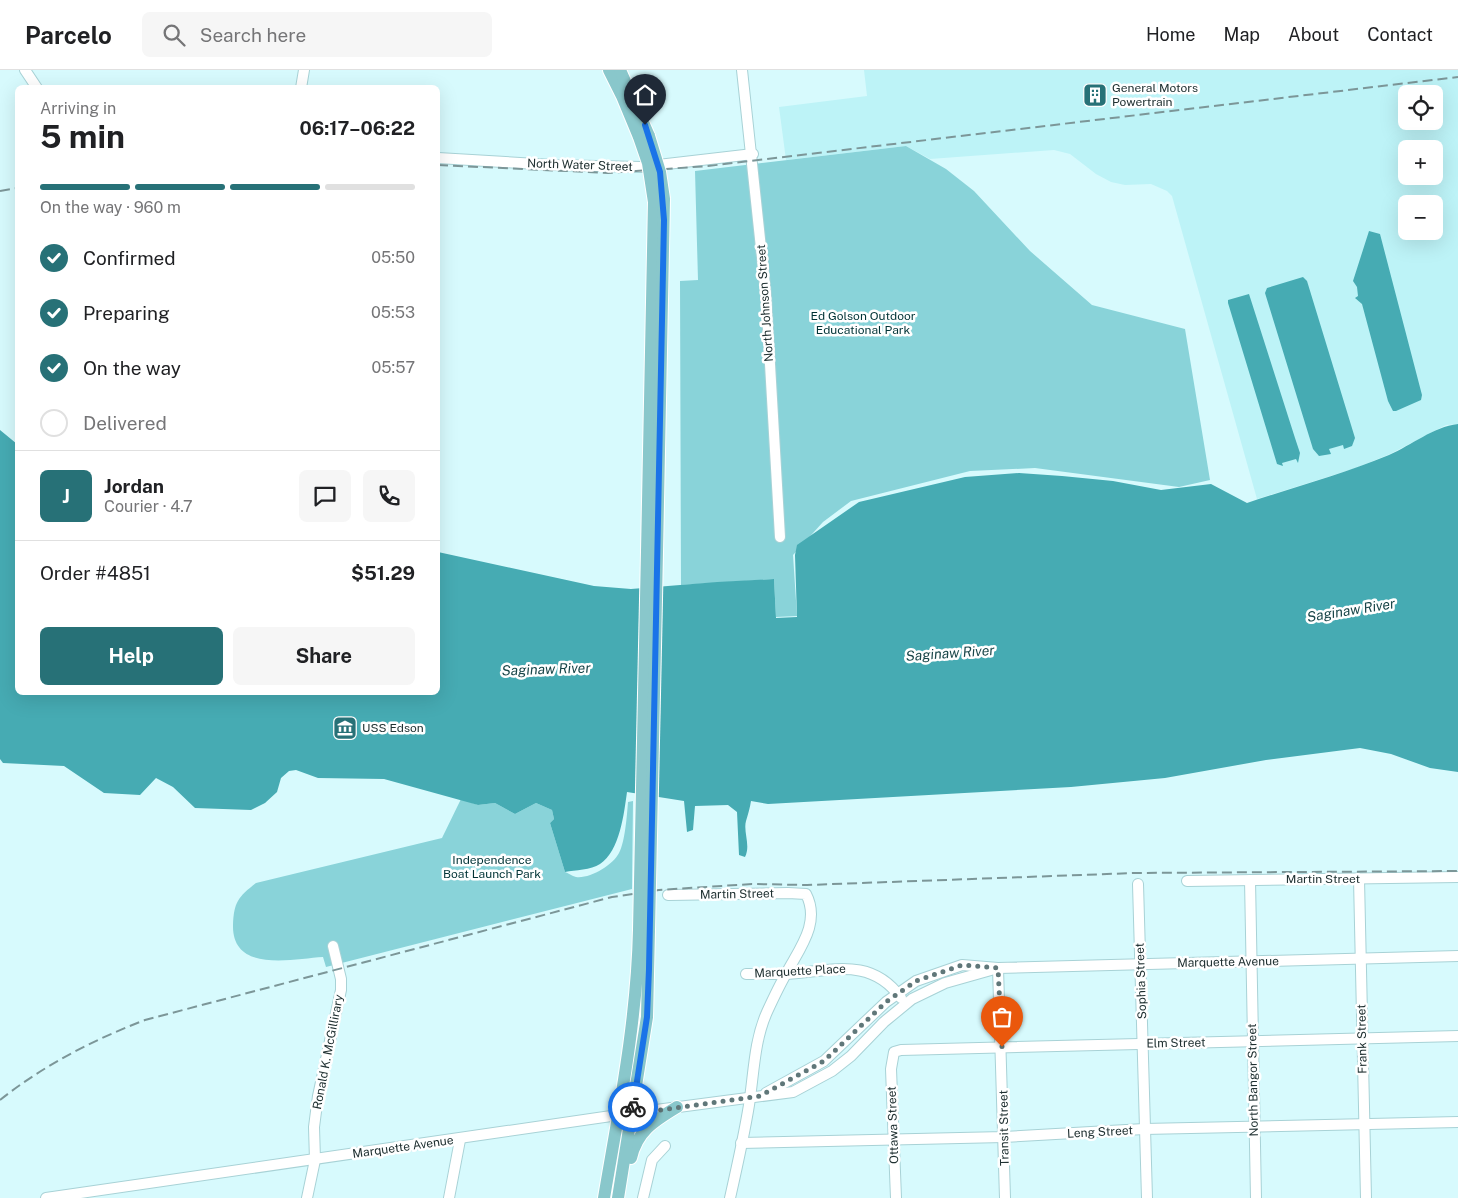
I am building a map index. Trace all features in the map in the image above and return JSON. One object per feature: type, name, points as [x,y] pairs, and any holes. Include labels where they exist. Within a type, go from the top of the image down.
[{"type":"main road","points":[[609,70],[644,136]]},
{"type":"main road","points":[[619,1192],[647,1017],[644,930],[659,201],[648,163],[644,136],[620,70]]},
{"type":"main road","points":[[604,1198],[636,996],[644,930]]},
{"type":"main road","points":[[619,1192],[640,1134],[649,1124],[677,1107]]},
{"type":"street","points":[[25,70],[36,85]]},
{"type":"street","points":[[302,85],[304,70]]},
{"type":"street","name":"North Johnson Street","points":[[742,70],[766,295],[780,537]]},
{"type":"street","name":"North Water Street","points":[[440,158],[553,166],[641,167],[752,154]]},
{"type":"street","name":"Martin Street","points":[[1187,881],[1458,877]]},
{"type":"street","name":"Frank Street","points":[[1359,879],[1366,1198]]},
{"type":"street","name":"North Bangor Street","points":[[1250,880],[1250,961],[1256,1198]]},
{"type":"street","name":"Sophia Street","points":[[1138,884],[1147,1198]]},
{"type":"street","name":"Martin Street","points":[[668,895],[806,894],[810,902],[809,930],[804,944],[786,974]]},
{"type":"street","name":"Ronald K. McGillirary","points":[[307,1198],[315,1160],[314,1127],[318,1096],[341,990],[341,979],[333,946]]},
{"type":"street","name":"Marquette Avenue","points":[[755,1097],[824,1061],[897,993],[931,975],[962,965],[998,968],[1458,956]]},
{"type":"street","name":"Marquette Place","points":[[746,974],[786,974],[822,968],[853,969],[883,978],[897,993]]},
{"type":"street","name":"Marquette Avenue","points":[[46,1198],[460,1140],[618,1115],[793,1092],[822,1078],[851,1056],[884,1022],[923,992],[945,983],[998,968]]},
{"type":"street","name":"Transit Street","points":[[998,968],[1002,1047],[1005,1198]]},
{"type":"street","points":[[730,1198],[741,1143],[755,1097],[757,1044],[766,1014],[786,974]]},
{"type":"street","points":[[897,993],[905,1004]]},
{"type":"street","name":"Elm Street","points":[[894,1052],[910,1049],[1458,1036]]},
{"type":"street","name":"Ottawa Street","points":[[894,1052],[891,1069],[896,1198]]},
{"type":"street","name":"Leng Street","points":[[741,1143],[1004,1137],[1144,1129],[1458,1122]]},
{"type":"street","points":[[449,1198],[460,1140]]},
{"type":"street","points":[[643,1198],[652,1160],[665,1146]]},
{"type":"shaded area","name":"General Motors Powertrain","points":[[864,70],[1458,70],[1458,424],[1446,425],[1390,454],[1356,468],[1257,499],[1172,196],[1167,191],[1151,184],[1125,185],[1111,182],[1096,174],[1070,154],[1054,150],[930,159],[906,146],[786,160],[779,107],[867,96]]},
{"type":"green space","name":"Ed Golson Outdoor Educational Park","points":[[906,146],[946,169],[974,191],[1030,251],[1092,305],[1185,329],[1210,480],[1179,487],[1035,468],[970,471],[851,501],[823,522],[793,555],[797,616],[776,617],[774,579],[681,585],[680,281],[698,280],[695,171]]},
{"type":"green space","name":"Independence Boat Launch Park","points":[[461,799],[478,805],[495,803],[515,814],[536,803],[552,810],[554,819],[550,823],[565,872],[576,877],[588,876],[616,858],[623,842],[628,802],[633,801],[632,889],[326,967],[323,957],[296,960],[266,960],[253,957],[242,951],[235,940],[234,911],[241,896],[256,883],[442,838]]},
{"type":"water","points":[[1369,231],[1380,234],[1422,395],[1421,400],[1396,411],[1393,411],[1388,401],[1362,304],[1355,298],[1358,296],[1357,287],[1353,281]]},
{"type":"water","points":[[1303,277],[1307,281],[1355,438],[1352,446],[1344,449],[1343,445],[1329,449],[1331,454],[1319,456],[1313,449],[1265,293],[1267,288]]},
{"type":"water","points":[[1249,294],[1300,453],[1298,463],[1296,459],[1282,463],[1283,466],[1277,464],[1228,303],[1228,300]]},
{"type":"water","name":"Saginaw River","points":[[1458,424],[1458,772],[1430,768],[1391,754],[1360,748],[1266,760],[1165,778],[1071,787],[768,804],[751,801],[745,825],[747,852],[745,857],[739,855],[737,812],[728,805],[695,806],[693,830],[687,832],[684,801],[627,792],[617,841],[607,858],[592,868],[565,872],[550,823],[554,819],[552,810],[536,803],[515,814],[495,803],[478,805],[384,779],[318,778],[296,770],[289,771],[281,778],[277,792],[265,803],[251,810],[195,808],[173,787],[156,778],[140,795],[104,793],[64,766],[3,763],[0,759],[0,430],[15,442],[15,695],[440,695],[440,552],[594,586],[631,589],[774,579],[776,618],[797,617],[795,555],[797,545],[859,502],[965,477],[1019,473],[1113,481],[1161,490],[1211,484],[1247,503],[1372,462],[1398,451],[1431,432]]},
{"type":"railway","points":[[440,165],[608,173],[708,166],[1458,77]]},
{"type":"railway","points":[[0,191],[15,188]]},
{"type":"railway","points":[[0,1100],[17,1087],[70,1054],[145,1020],[612,897],[659,890],[752,884],[807,885],[1135,873],[1458,871]]},
{"type":"way so far","points":[[633,1107],[632,1114],[760,1096],[824,1061],[897,993],[916,981],[962,965],[998,968],[1002,1047]]},
{"type":"place","name":"General Motors Powertrain","points":[[1095,95]]},
{"type":"place","name":"USS Edson","points":[[345,728]]},
{"type":"route","points":[[633,1107],[647,1017],[649,969],[664,220],[664,199],[660,172],[645,125]]}]
